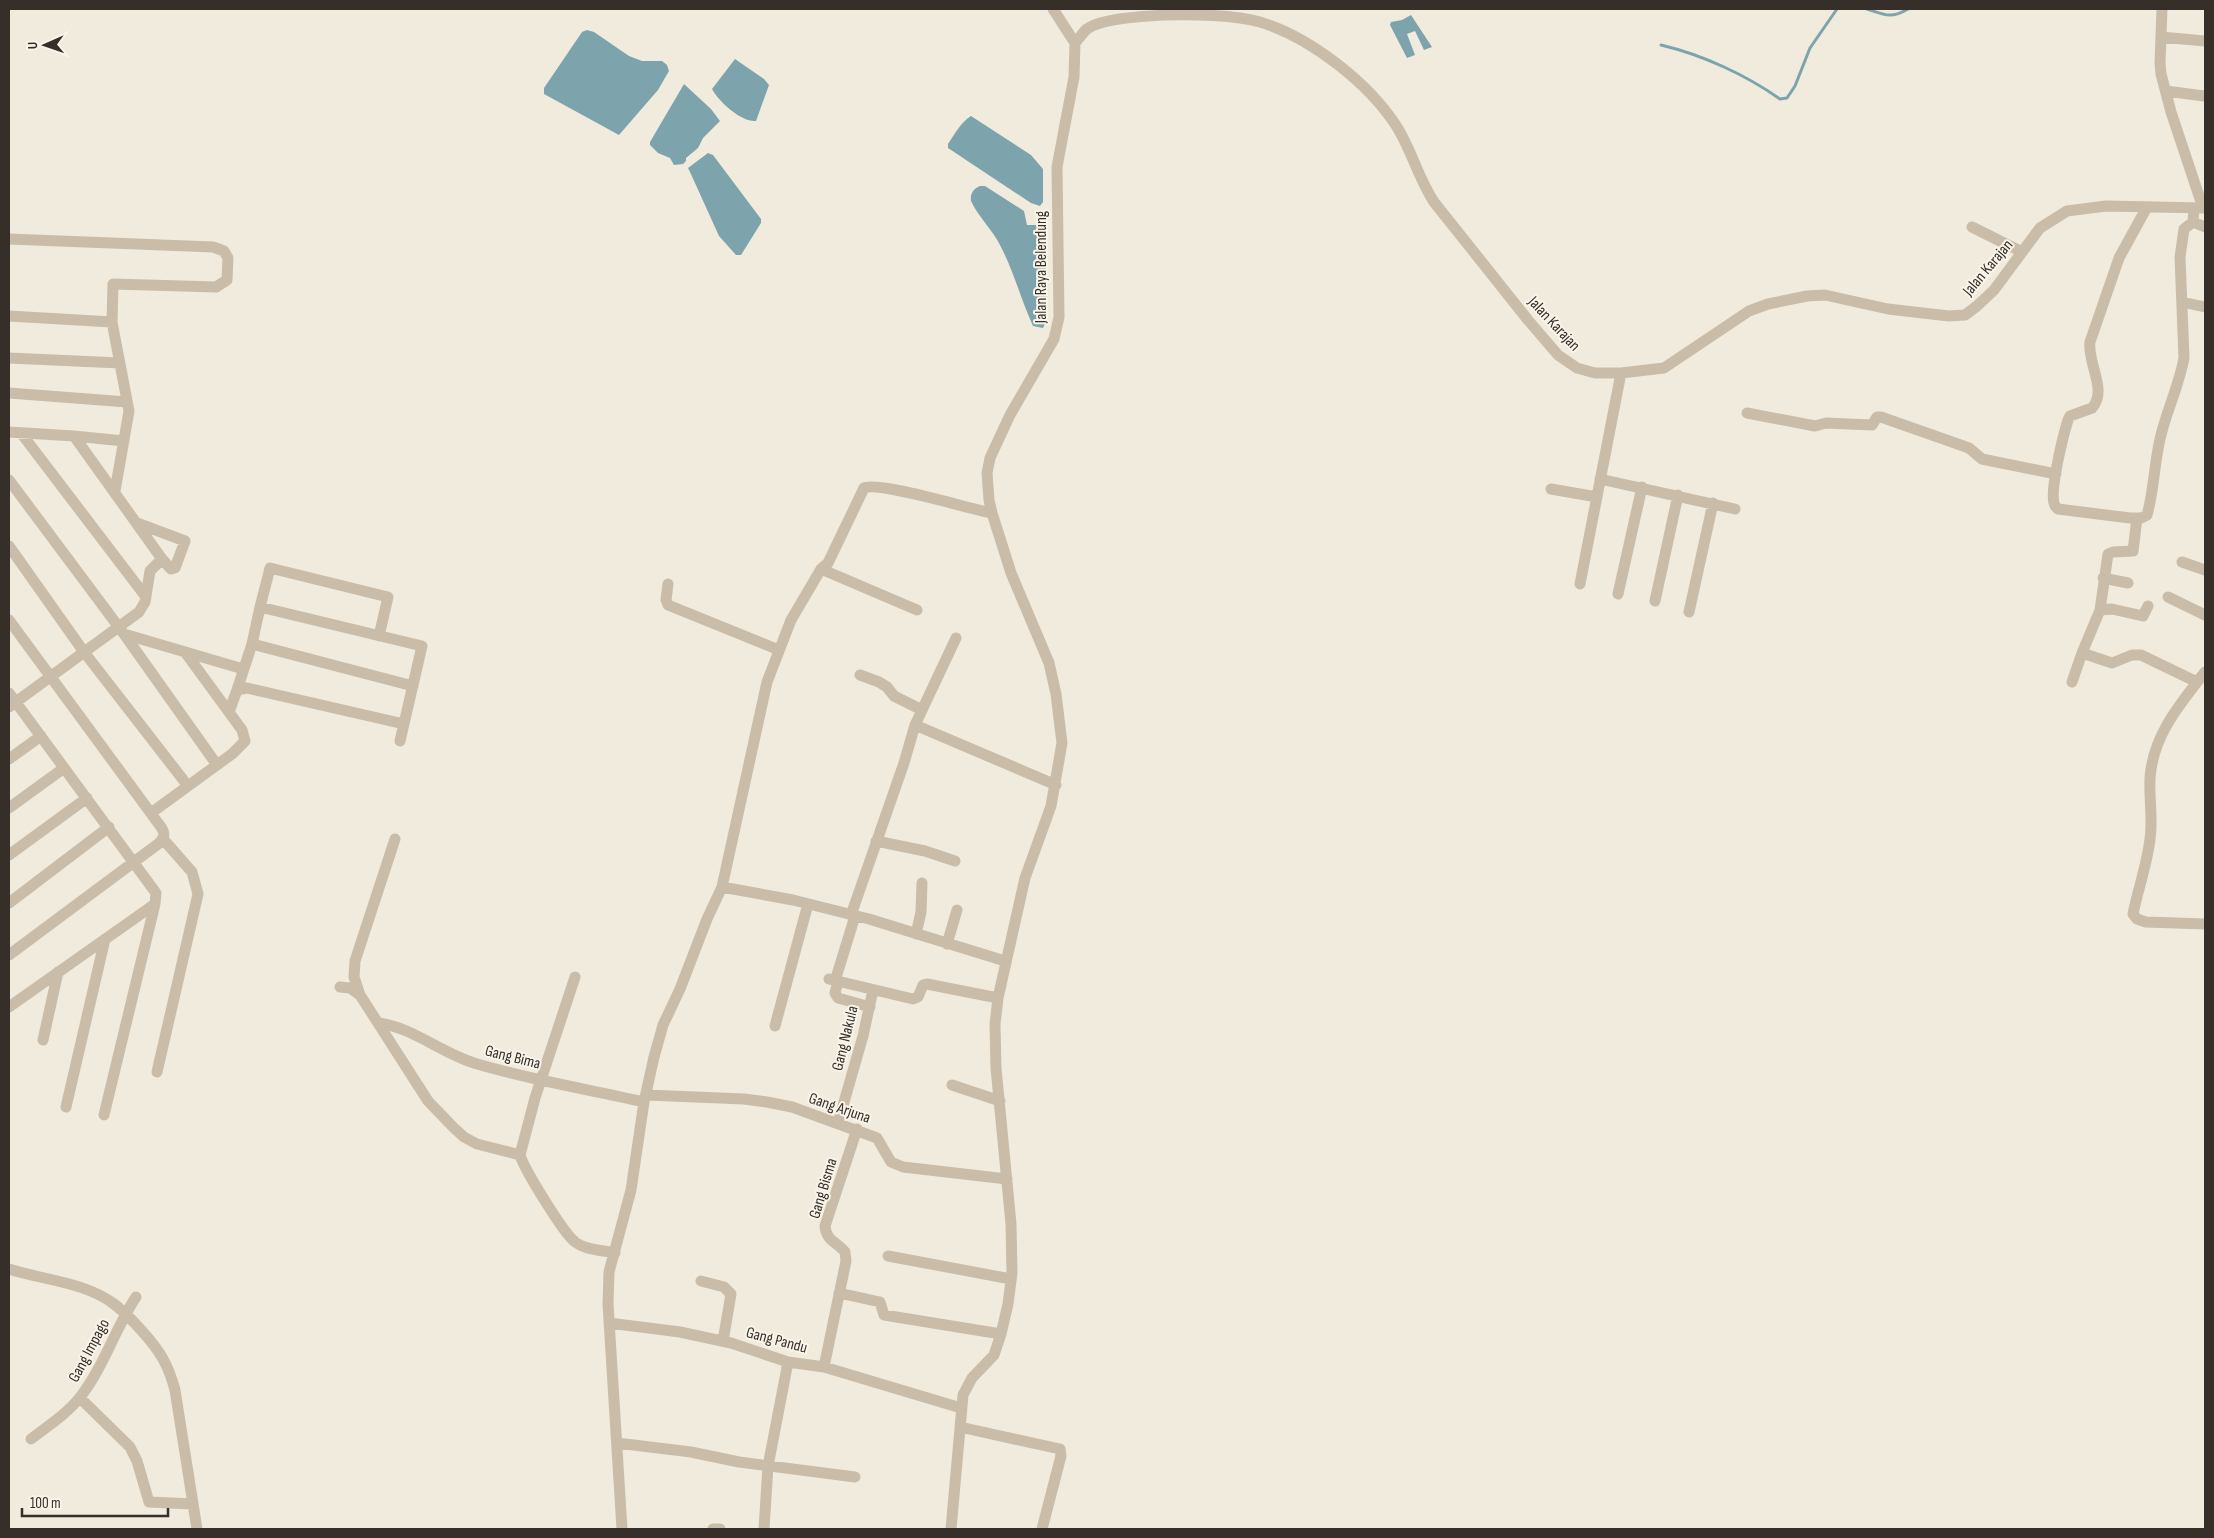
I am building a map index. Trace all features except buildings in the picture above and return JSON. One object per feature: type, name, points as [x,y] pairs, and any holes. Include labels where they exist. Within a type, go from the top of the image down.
[{"type":"street","points":[[1053,9],[1075,43]]},
{"type":"street","points":[[2147,207],[2119,258],[2090,342],[2090,357],[2098,388],[2095,405],[2085,412],[2070,416],[2068,420],[2056,474],[2053,502],[2058,510],[2137,518],[2147,515],[2160,440],[2181,373],[2184,358],[2180,265],[2182,234],[2187,225],[2194,222],[2201,208],[2166,91],[2160,64],[2162,9]]},
{"type":"street","name":"Jalan Karajan","points":[[1075,43],[1088,28],[1103,23],[1134,16],[1186,12],[1258,22],[1274,27],[1309,45],[1350,74],[1396,125],[1412,153],[1425,189],[1434,202],[1558,355],[1569,364],[1595,373],[1621,373],[1664,368],[1749,311],[1768,304],[1807,296],[1825,296],[1888,309],[1949,316],[1965,315],[1994,290],[2040,228],[2066,211],[2106,206],[2201,208]]},
{"type":"street","points":[[2161,36],[2205,42]]},
{"type":"street","name":"Jalan Raya Belendung","points":[[951,1529],[961,1408],[966,1386],[990,1360],[1001,1334],[1011,1279],[1011,1224],[996,1068],[998,998],[1025,878],[1044,828],[1056,785],[1062,743],[1056,694],[1049,663],[1011,573],[992,513],[987,473],[990,458],[1010,415],[1054,339],[1057,328],[1059,317],[1057,167],[1074,77],[1075,43]]},
{"type":"street","points":[[2166,91],[2204,96]]},
{"type":"street","points":[[2194,222],[2205,226]]},
{"type":"street","points":[[1972,227],[2022,252]]},
{"type":"street","points":[[9,239],[213,247],[224,250],[228,258],[227,280],[216,287],[113,284],[112,322],[129,411],[115,491]]},
{"type":"street","points":[[2182,302],[2205,307]]},
{"type":"street","points":[[9,316],[112,322]]},
{"type":"street","points":[[9,358],[120,363]]},
{"type":"street","points":[[1580,584],[1621,373]]},
{"type":"street","points":[[9,393],[127,402]]},
{"type":"street","points":[[1747,413],[1815,426],[1826,423],[1872,426],[1877,417],[1881,417],[1969,448],[1982,459],[2056,474]]},
{"type":"street","points":[[9,432],[124,441]]},
{"type":"street","points":[[21,433],[146,597]]},
{"type":"street","points":[[74,436],[162,558],[171,569],[175,568],[191,543],[137,523]]},
{"type":"street","points":[[1600,478],[1735,509]]},
{"type":"street","points":[[9,480],[122,631],[217,765]]},
{"type":"street","points":[[622,1529],[608,1283],[631,1190],[645,1098],[663,1025],[722,887],[767,682],[791,620],[821,569],[828,563],[861,491],[866,487],[892,490],[992,513]]},
{"type":"street","points":[[1618,594],[1642,487]]},
{"type":"street","points":[[1551,489],[1597,497]]},
{"type":"street","points":[[1655,601],[1678,495]]},
{"type":"street","points":[[1689,612],[1713,503]]},
{"type":"street","points":[[2072,682],[2100,610],[2108,554],[2133,551],[2137,518]]},
{"type":"street","points":[[9,546],[84,652],[188,786]]},
{"type":"street","points":[[104,1116],[155,904],[156,893],[109,827],[11,701],[84,652],[122,631],[141,610],[146,597],[150,571],[162,558]]},
{"type":"street","points":[[2182,562],[2205,570]]},
{"type":"street","points":[[229,712],[252,644],[270,568],[388,597],[379,636]]},
{"type":"street","points":[[821,569],[917,610]]},
{"type":"street","points":[[2104,578],[2128,583]]},
{"type":"street","points":[[668,584],[666,600],[668,605],[779,650]]},
{"type":"street","points":[[2168,597],[2205,615]]},
{"type":"street","points":[[2100,610],[2112,609],[2143,616],[2148,606]]},
{"type":"street","points":[[260,607],[422,646],[400,741]]},
{"type":"street","points":[[9,620],[164,831],[163,839],[9,955]]},
{"type":"street","points":[[122,631],[243,669]]},
{"type":"street","points":[[870,1006],[838,998],[835,993],[834,980],[876,841],[904,764],[915,725],[956,638]]},
{"type":"street","points":[[252,644],[413,686]]},
{"type":"street","points":[[151,813],[242,747],[245,742],[242,730],[185,652]]},
{"type":"street","points":[[2082,653],[2112,664],[2132,655],[2141,654],[2197,682]]},
{"type":"street","points":[[2205,672],[2165,726],[2156,748],[2150,780],[2150,846],[2134,914],[2137,919],[2146,922],[2205,924]]},
{"type":"street","points":[[860,675],[879,682],[887,687],[894,696],[922,710]]},
{"type":"street","points":[[237,690],[247,688],[404,724]]},
{"type":"street","points":[[915,725],[1056,785]]},
{"type":"street","points":[[9,759],[40,736]]},
{"type":"street","points":[[9,808],[64,768]]},
{"type":"street","points":[[9,855],[87,798]]},
{"type":"street","points":[[9,903],[109,827]]},
{"type":"street","points":[[157,1072],[198,894],[192,872],[163,839]]},
{"type":"street","points":[[395,839],[355,961],[354,977],[360,995],[380,1023],[428,1101],[454,1128],[464,1137],[477,1144],[520,1155]]},
{"type":"street","points":[[876,841],[925,851],[955,861]]},
{"type":"street","points":[[916,934],[921,912],[922,883]]},
{"type":"street","points":[[722,887],[853,915],[1005,962]]},
{"type":"street","points":[[9,1007],[155,904]]},
{"type":"street","points":[[775,1026],[808,904]]},
{"type":"street","points":[[947,944],[958,910]]},
{"type":"street","points":[[66,1107],[105,939]]},
{"type":"street","points":[[43,1040],[58,972]]},
{"type":"street","points":[[575,976],[541,1080],[520,1155],[550,1208],[574,1241],[587,1247],[615,1253]]},
{"type":"street","points":[[834,980],[916,999],[921,987],[927,984],[998,998]]},
{"type":"street","points":[[340,987],[350,988],[360,995]]},
{"type":"street","name":"Gang Nakula","points":[[838,1123],[873,990]]},
{"type":"street","name":"Gang Bima","points":[[380,1023],[396,1026],[455,1056],[541,1080],[645,1098]]},
{"type":"street","points":[[952,1085],[1000,1101]]},
{"type":"street","name":"Gang Arjuna","points":[[645,1098],[752,1100],[792,1108],[877,1138],[891,1162],[903,1167],[1007,1179]]},
{"type":"street","name":"Gang Bisma","points":[[824,1367],[846,1256],[842,1248],[827,1236],[826,1226],[857,1130]]},
{"type":"street","points":[[888,1256],[1011,1279]]},
{"type":"street","points":[[9,1269],[86,1290],[113,1303],[126,1313],[155,1345],[170,1368],[197,1529]]},
{"type":"street","points":[[701,1280],[724,1287],[731,1294],[723,1341]]},
{"type":"street","points":[[839,1293],[880,1302],[884,1315],[1001,1334]]},
{"type":"street","name":"Gang Impago","points":[[31,1439],[80,1398],[94,1376],[136,1297]]},
{"type":"street","name":"Gang Pandu","points":[[610,1323],[680,1332],[723,1341],[788,1362],[824,1367],[961,1408]]},
{"type":"street","points":[[764,1529],[768,1466],[788,1362]]},
{"type":"street","points":[[80,1398],[130,1447],[137,1461],[150,1503],[193,1504]]},
{"type":"street","points":[[960,1427],[1060,1449],[1061,1456],[1042,1529]]},
{"type":"street","points":[[617,1443],[691,1452],[768,1466],[855,1477]]},
{"type":"street","points":[[714,1529],[720,1529]]},
{"type":"water","points":[[1411,15],[1432,47],[1424,50],[1415,31],[1407,34],[1415,55],[1407,58],[1390,25],[1391,22],[1402,20]]},
{"type":"water","points":[[587,30],[594,32],[629,56],[642,61],[662,61],[667,65],[669,71],[658,90],[619,135],[544,94],[544,88],[582,32]]},
{"type":"water","points":[[735,59],[764,79],[769,85],[756,121],[737,115],[720,100],[712,89]]},
{"type":"water","points":[[684,84],[711,109],[720,121],[703,138],[698,148],[686,158],[683,164],[674,165],[670,158],[658,153],[650,145],[650,142]]},
{"type":"water","points":[[971,116],[1031,155],[1043,169],[1043,202],[1040,206],[1031,203],[948,148],[948,144],[958,129]]},
{"type":"water","points":[[708,153],[713,155],[761,219],[761,223],[741,255],[736,255],[719,236],[688,168]]},
{"type":"water","points":[[980,186],[985,186],[1024,211],[1027,225],[1038,225],[1045,238],[1047,319],[1043,328],[1033,326],[1001,247],[971,201],[972,192]]},
{"type":"waterway","points":[[1661,45],[1708,60],[1738,74],[1780,99],[1787,98],[1795,86],[1810,48],[1837,9]]},
{"type":"waterway","points":[[1867,9],[1888,15],[1897,14],[1908,9]]}]
